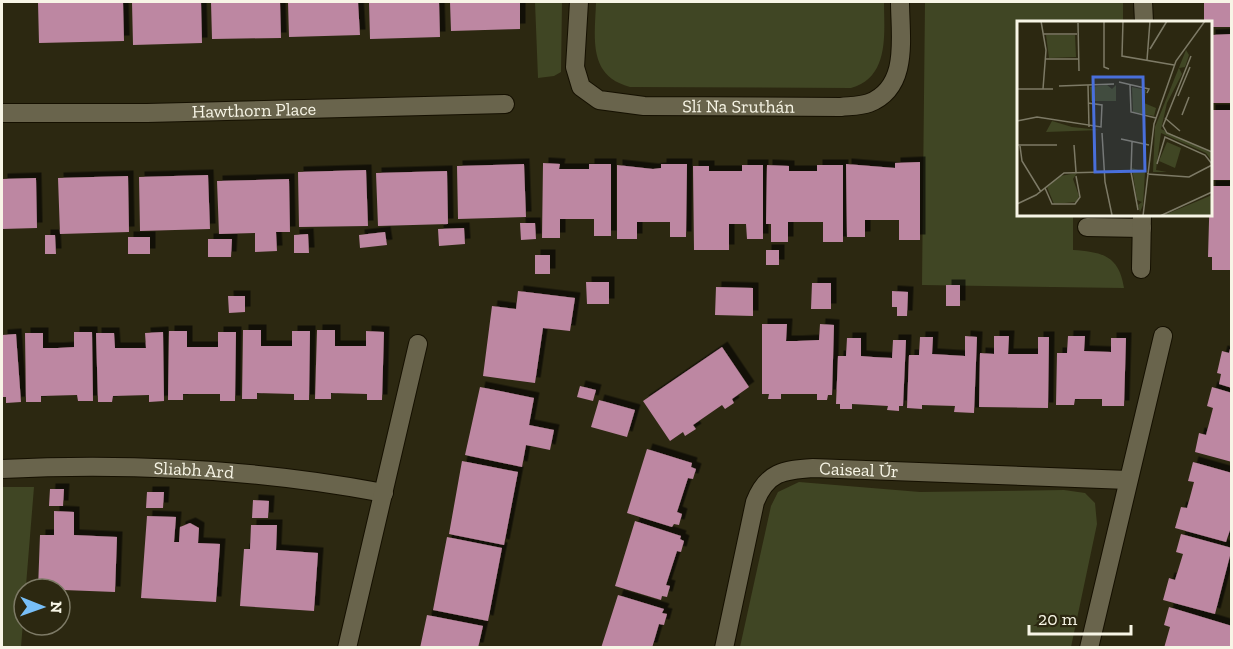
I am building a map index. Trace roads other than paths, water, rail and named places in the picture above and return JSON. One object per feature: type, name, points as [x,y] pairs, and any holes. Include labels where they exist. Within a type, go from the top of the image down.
[{"type":"street","name":"Slí Na Sruthán","points":[[579,2],[575,67],[581,87],[599,100],[644,106],[841,107],[869,103],[885,93],[900,71],[900,2]]},
{"type":"street","points":[[1143,2],[1144,21]]},
{"type":"street","name":"Hawthorn Place","points":[[2,113],[147,113],[505,104]]},
{"type":"street","points":[[1087,227],[1142,221],[1141,269]]},
{"type":"street","points":[[1089,648],[1163,336]]},
{"type":"street","points":[[347,648],[418,344]]},
{"type":"street","name":"Sliabh Ard","points":[[2,469],[166,468],[326,482],[384,493]]},
{"type":"street","name":"Caiseal Úr","points":[[724,648],[755,502],[766,481],[776,474],[813,468],[1128,480]]}]
